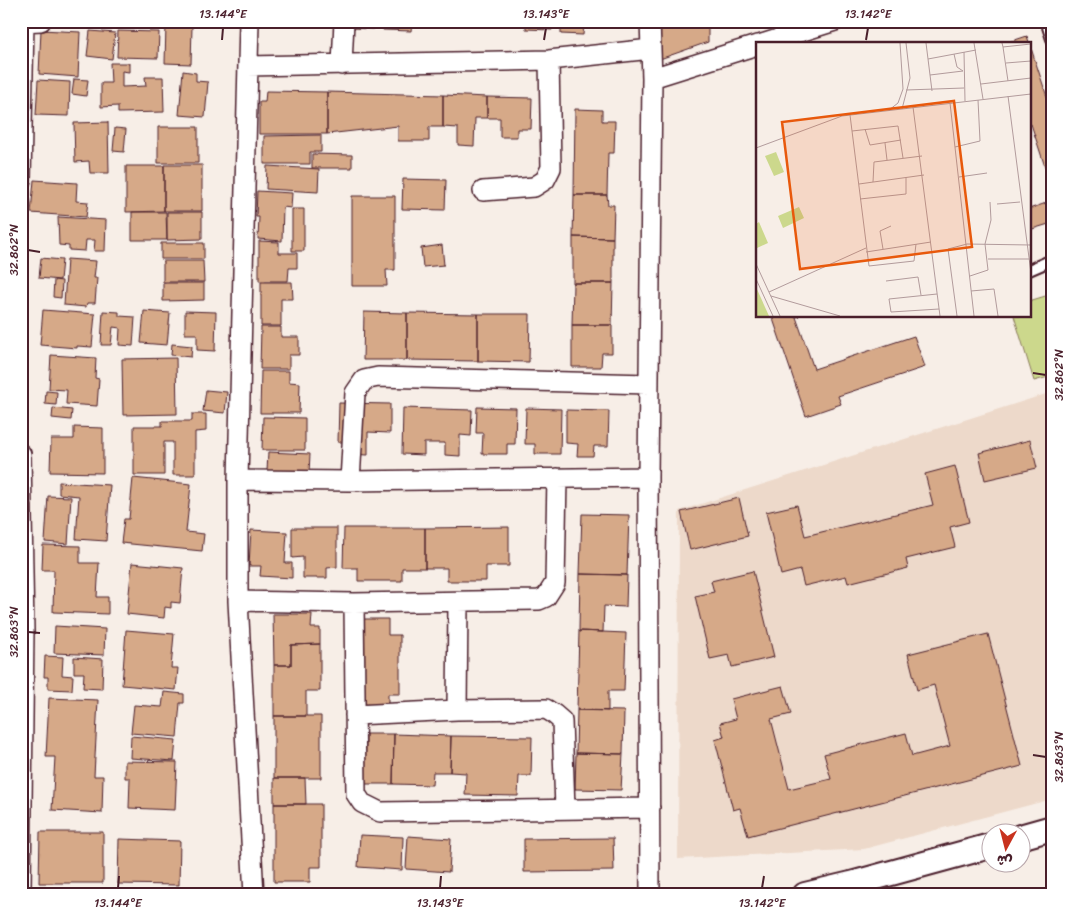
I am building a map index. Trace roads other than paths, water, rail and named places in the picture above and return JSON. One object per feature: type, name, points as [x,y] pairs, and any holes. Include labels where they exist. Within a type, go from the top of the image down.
[{"type":"street","points":[[248,21],[238,480],[238,602],[254,895]]},
{"type":"street","points":[[342,64],[344,21]]},
{"type":"street","points":[[650,21],[652,49],[648,476],[650,895]]},
{"type":"street","points":[[768,42],[835,21]]},
{"type":"street","points":[[21,180],[28,22]]},
{"type":"street","points":[[652,78],[756,45]]},
{"type":"street","points":[[248,66],[549,60],[652,49]]},
{"type":"street","points":[[483,191],[534,187],[545,180],[552,168],[549,60]]},
{"type":"street","points":[[350,481],[355,393],[364,380],[378,377],[649,384]]},
{"type":"street","points":[[21,454],[23,631],[21,890]]},
{"type":"street","points":[[238,480],[350,481],[648,476]]},
{"type":"street","points":[[238,602],[354,604],[539,600],[546,597],[555,584],[557,478]]},
{"type":"street","points":[[457,710],[458,602]]},
{"type":"street","points":[[354,604],[356,794],[362,802],[380,812],[650,808]]},
{"type":"street","points":[[355,715],[457,710],[546,709],[562,722],[565,809]]},
{"type":"street","points":[[1030,834],[1052,828]]},
{"type":"street","points":[[804,895],[980,849]]},
{"type":"lane","points":[[1046,21],[1052,39]]},
{"type":"lane","points":[[1030,270],[1052,260]]}]
